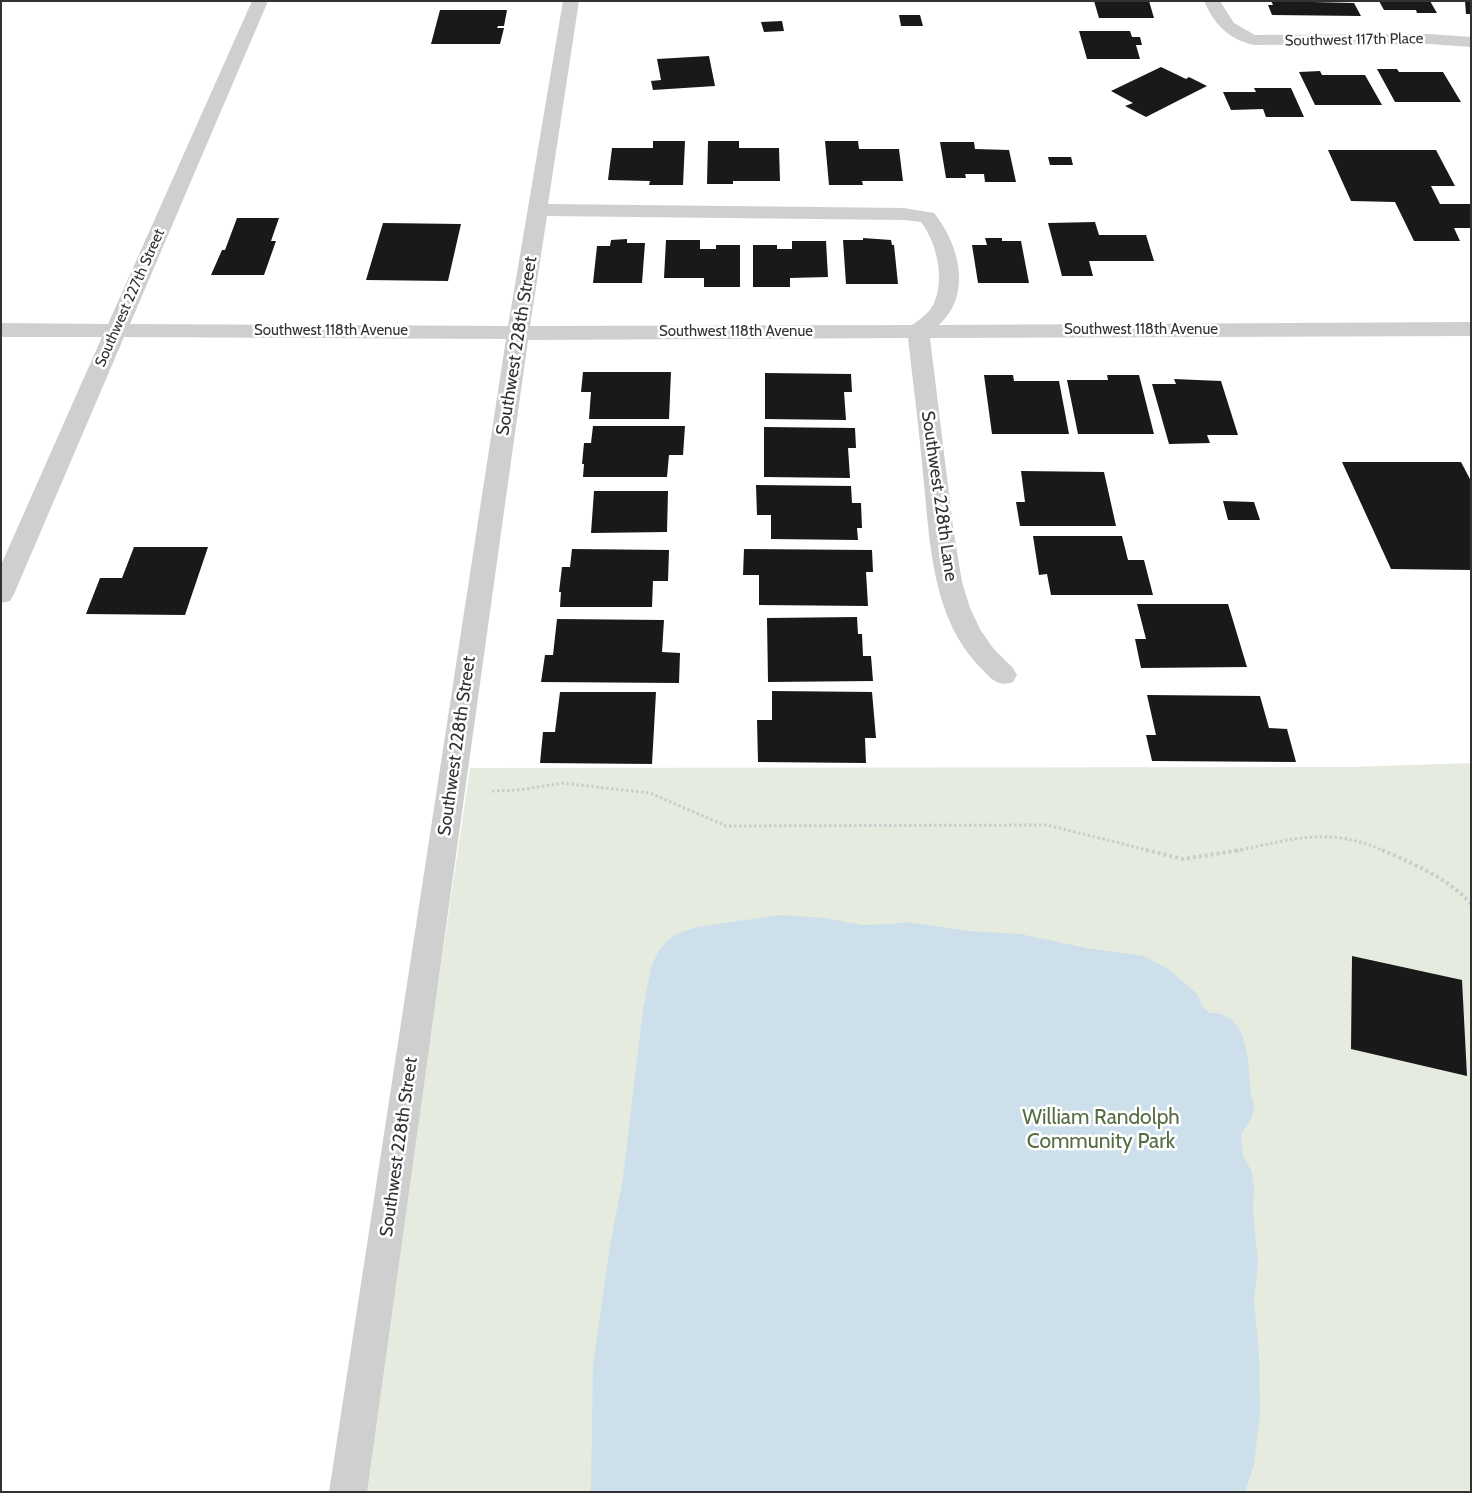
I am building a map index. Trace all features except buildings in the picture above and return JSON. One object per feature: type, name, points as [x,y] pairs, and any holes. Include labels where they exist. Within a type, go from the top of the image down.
[{"type":"street","name":"Southwest 227th Street","points":[[1,594],[260,1]]},
{"type":"street","name":"Southwest 228th Street","points":[[348,1492],[518,333],[571,1]]},
{"type":"street","name":"Southwest 117th Place","points":[[1212,1],[1218,14],[1229,28],[1238,35],[1254,40],[1429,39],[1471,42]]},
{"type":"street","points":[[538,210],[904,214],[928,217],[937,228],[944,244],[949,282],[944,303],[939,313],[918,331]]},
{"type":"street","name":"Southwest 118th Avenue","points":[[1,330],[518,333],[1471,329]]},
{"type":"street","name":"Southwest 228th Lane","points":[[918,331],[944,558],[953,596],[962,621],[973,642],[990,664],[1004,675]]},
{"type":"path","points":[[492,790],[520,790],[562,783],[650,793],[726,826],[1047,825],[1183,859],[1236,852],[1312,836],[1329,835],[1346,837],[1376,847],[1428,872],[1458,890],[1471,904]]},
{"type":"green space","name":"William Randolph Community Park","points":[[1471,763],[1471,1492],[363,1492],[470,768],[1351,767]]},
{"type":"water","points":[[780,915],[824,918],[863,925],[906,922],[969,931],[1020,934],[1086,948],[1144,956],[1168,969],[1197,994],[1203,1007],[1210,1013],[1223,1015],[1233,1021],[1245,1043],[1251,1095],[1254,1105],[1251,1118],[1241,1133],[1243,1157],[1251,1170],[1254,1186],[1253,1210],[1258,1263],[1254,1300],[1259,1354],[1260,1412],[1254,1465],[1245,1492],[591,1492],[593,1365],[610,1245],[623,1178],[643,1009],[651,968],[658,952],[676,934],[697,927]]}]
